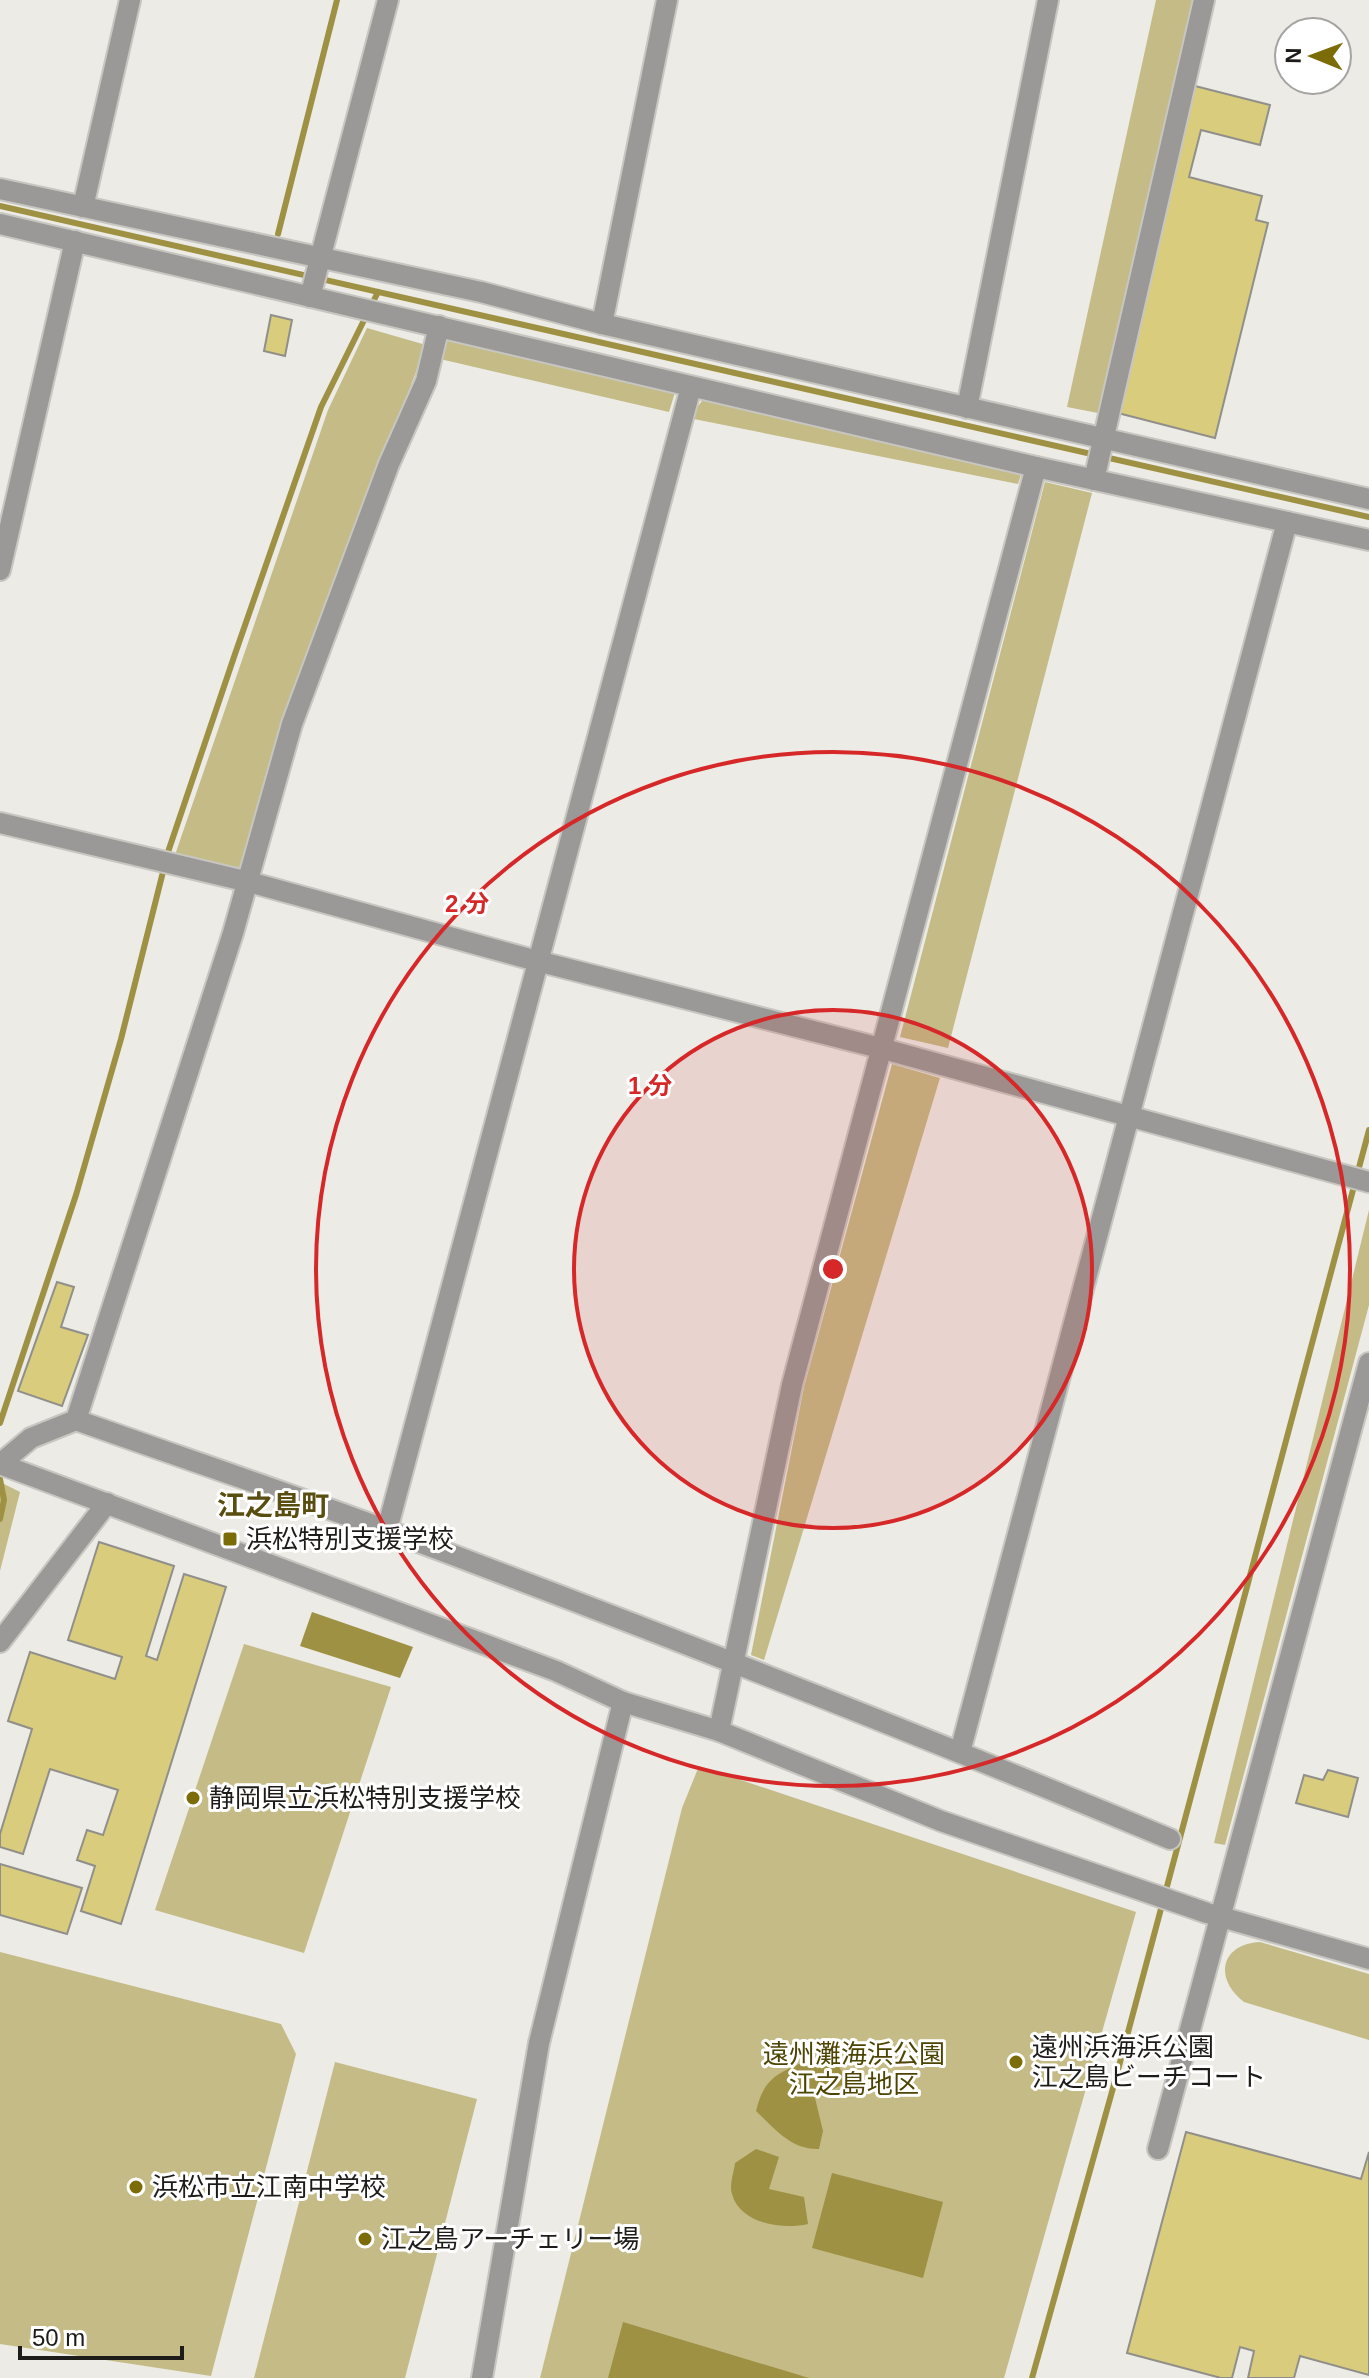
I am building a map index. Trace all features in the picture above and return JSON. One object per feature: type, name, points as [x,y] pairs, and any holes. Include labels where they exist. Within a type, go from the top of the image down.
[{"type":"street","points":[[83,207],[130,0]]},
{"type":"street","points":[[315,278],[388,0]]},
{"type":"street","points":[[602,324],[667,0]]},
{"type":"street","points":[[967,408],[1048,0]]},
{"type":"street","points":[[1094,480],[1204,0]]},
{"type":"street","points":[[0,189],[83,207],[315,278],[439,326],[1036,467],[1369,540]]},
{"type":"street","points":[[0,224],[75,241],[315,278],[481,292],[602,324],[1369,499]]},
{"type":"street","points":[[0,570],[75,241]]},
{"type":"street","points":[[76,1420],[249,882],[292,724],[389,464],[427,378],[439,326]]},
{"type":"street","points":[[387,1530],[691,387]]},
{"type":"street","points":[[719,1731],[792,1385],[1036,467]]},
{"type":"street","points":[[960,1752],[1287,522]]},
{"type":"street","points":[[0,823],[249,882],[537,961],[880,1048],[1362,1180]]},
{"type":"street","points":[[1158,2149],[1214,1915],[1369,1363]]},
{"type":"street","points":[[1170,1839],[735,1663],[387,1530],[76,1420],[31,1438],[0,1464],[556,1671],[623,1702],[719,1731],[941,1821],[1214,1915],[1369,1959]]},
{"type":"street","points":[[0,1642],[107,1503]]},
{"type":"street","points":[[482,2378],[539,2043],[623,1702]]},
{"type":"green space","points":[[1156,0],[1193,0],[1098,413],[1067,407]]},
{"type":"green space","points":[[367,328],[426,345],[297,690],[245,860],[237,870],[175,855],[328,410]]},
{"type":"green space","points":[[447,335],[676,389],[669,412],[440,359]]},
{"type":"green space","points":[[705,397],[1022,472],[1018,484],[689,418]]},
{"type":"green space","points":[[1045,482],[1092,493],[948,1048],[900,1037]]},
{"type":"green space","points":[[892,1064],[940,1078],[764,1660],[751,1655],[804,1387]]},
{"type":"green space","points":[[1369,1210],[1369,1305],[1225,1845],[1214,1843]]},
{"type":"green space","points":[[0,1482],[20,1492],[0,1571]]},
{"type":"green space","points":[[244,1644],[391,1687],[304,1953],[155,1910]]},
{"type":"green space","name":"遠州灘海浜公園 江之島地区","points":[[699,1766],[1136,1912],[1004,2378],[540,2378],[682,1808]]},
{"type":"green space","points":[[1260,1942],[1369,1974],[1369,2040],[1244,2002],[1228,1983],[1226,1964],[1237,1949]]},
{"type":"green space","name":"浜松市立江南中学校","points":[[0,1952],[281,2024],[296,2054],[211,2376],[0,2344]]},
{"type":"green space","name":"江之島アーチェリー場","points":[[335,2062],[477,2099],[405,2378],[254,2378]]},
{"type":"shaded area","points":[[312,1612],[413,1647],[400,1678],[300,1646]]},
{"type":"shaded area","points":[[811,2058],[823,2065],[835,2060],[848,2082],[815,2098],[823,2131],[819,2149],[792,2142],[756,2111],[764,2090],[775,2077]]},
{"type":"shaded area","points":[[756,2149],[779,2157],[769,2189],[804,2197],[808,2224],[787,2226],[764,2222],[744,2212],[737,2204],[731,2187],[735,2163]]},
{"type":"shaded area","points":[[832,2173],[943,2202],[923,2278],[812,2248]]},
{"type":"shaded area","points":[[623,2322],[809,2378],[608,2378]]},
{"type":"building","points":[[1195,86],[1270,105],[1260,145],[1201,130],[1189,177],[1262,196],[1256,220],[1268,223],[1215,438],[1114,412]]},
{"type":"building","points":[[271,315],[292,320],[285,356],[264,351]]},
{"type":"building","points":[[57,1282],[74,1287],[61,1327],[88,1335],[62,1406],[18,1391]]},
{"type":"building","points":[[99,1542],[174,1566],[146,1656],[157,1660],[184,1574],[226,1587],[121,1924],[81,1911],[95,1866],[77,1860],[87,1830],[103,1835],[118,1790],[50,1769],[23,1854],[0,1847],[0,1834],[32,1729],[8,1721],[30,1652],[115,1679],[122,1657],[68,1640]]},
{"type":"building","points":[[1328,1770],[1358,1778],[1348,1817],[1296,1803],[1304,1775],[1323,1780]]},
{"type":"building","points":[[0,1864],[82,1888],[67,1934],[0,1915]]},
{"type":"building","points":[[1186,2132],[1361,2179],[1369,2152],[1369,2375],[1300,2356],[1294,2378],[1248,2378],[1254,2351],[1240,2347],[1232,2378],[1221,2378],[1127,2353]]},
{"type":"waterway","points":[[278,234],[337,0]]},
{"type":"waterway","points":[[0,206],[1369,517]]},
{"type":"waterway","points":[[0,1423],[76,1195],[121,1039],[168,852],[321,407],[378,292]]},
{"type":"waterway","points":[[1032,2378],[1115,2081],[1369,1130]]},
{"type":"waterway","points":[[0,1479],[4,1500],[0,1519]]},
{"type":"place","name":"浜松特別支援学校","points":[[230,1539]]},
{"type":"place","name":"静岡県立浜松特別支援学校","points":[[193,1798]]},
{"type":"place","name":"遠州浜海浜公園 江之島ビーチコート","points":[[1016,2062]]},
{"type":"place","name":"浜松市立江南中学校","points":[[136,2187]]},
{"type":"place","name":"江之島アーチェリー場","points":[[365,2239]]},
{"type":"district","name":"江之島町","points":[[273,1505]]}]
